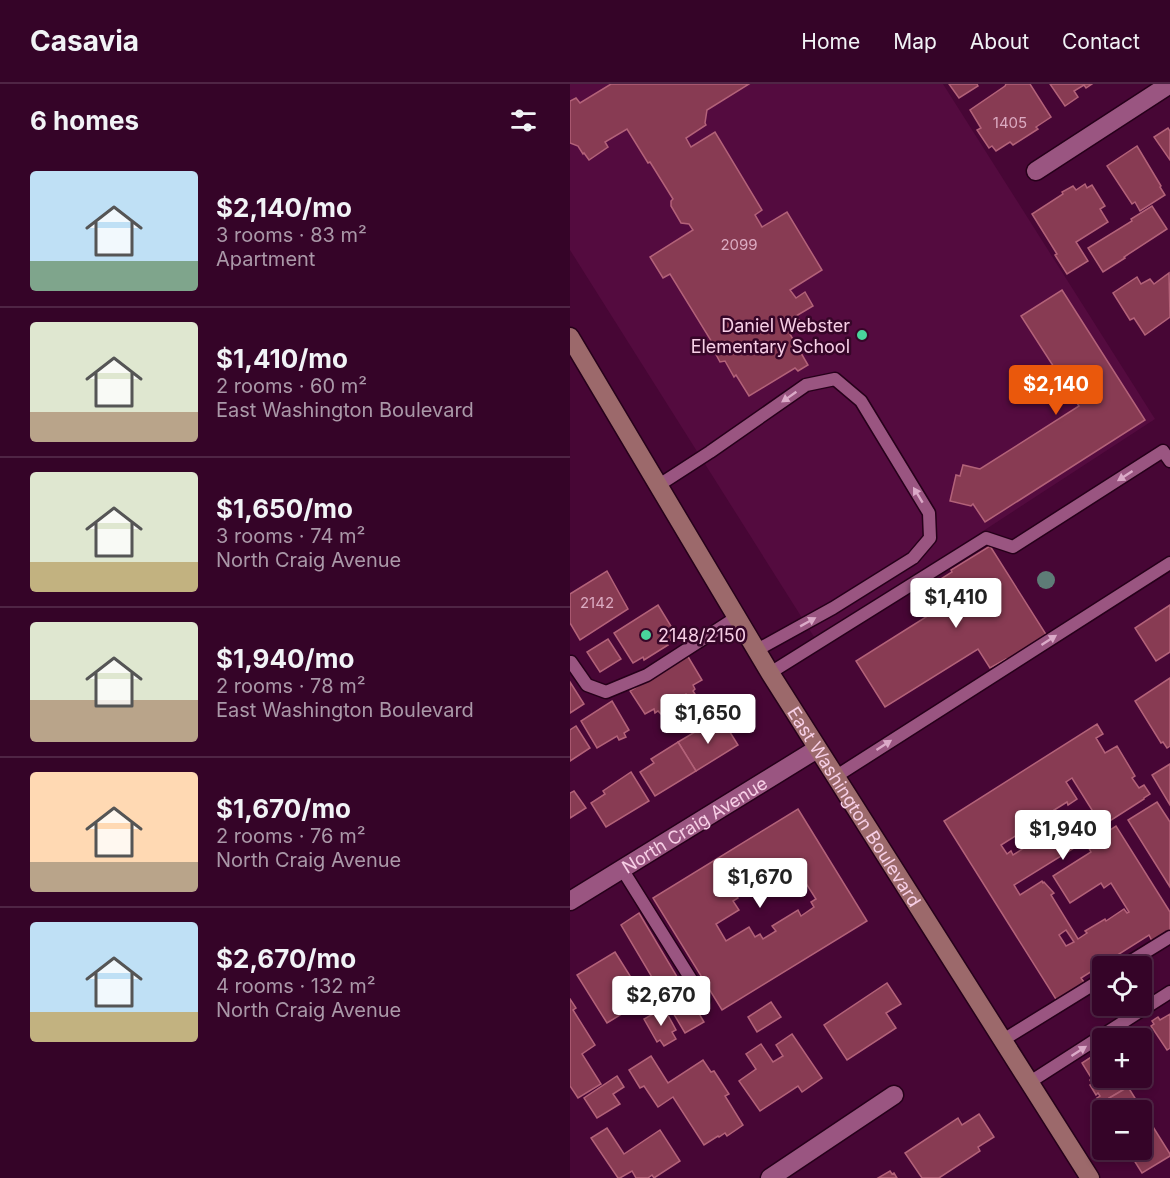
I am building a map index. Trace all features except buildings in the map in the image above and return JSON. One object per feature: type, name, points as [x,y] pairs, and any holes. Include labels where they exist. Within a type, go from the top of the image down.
[{"type":"main road","name":"East Washington Boulevard","points":[[570,337],[770,673],[1090,1178]]},
{"type":"street","points":[[1036,171],[1170,84]]},
{"type":"street","name":"North Craig Avenue","points":[[570,901],[818,749]]},
{"type":"street","points":[[770,1178],[894,1095]]},
{"type":"lane","points":[[659,485],[806,385],[835,379],[861,401],[929,513],[930,538],[914,558],[833,608],[757,650]]},
{"type":"lane","points":[[770,673],[986,538],[1013,547],[1163,451],[1170,461]]},
{"type":"lane","points":[[835,777],[1170,562]]},
{"type":"lane","points":[[571,662],[587,686],[606,692],[647,675],[737,617]]},
{"type":"lane","points":[[622,869],[704,1000]]},
{"type":"lane","points":[[1139,956],[1170,937]]},
{"type":"lane","points":[[1003,1040],[1092,985]]},
{"type":"lane","points":[[1030,1082],[1170,992]]},
{"type":"shaded area","name":"Daniel Webster Elementary School","points":[[570,84],[943,84],[1155,419],[816,640],[570,250]]},
{"type":"place","name":"Daniel Webster Elementary School","points":[[862,335]]},
{"type":"place","name":"2148/2150","points":[[646,635]]}]
